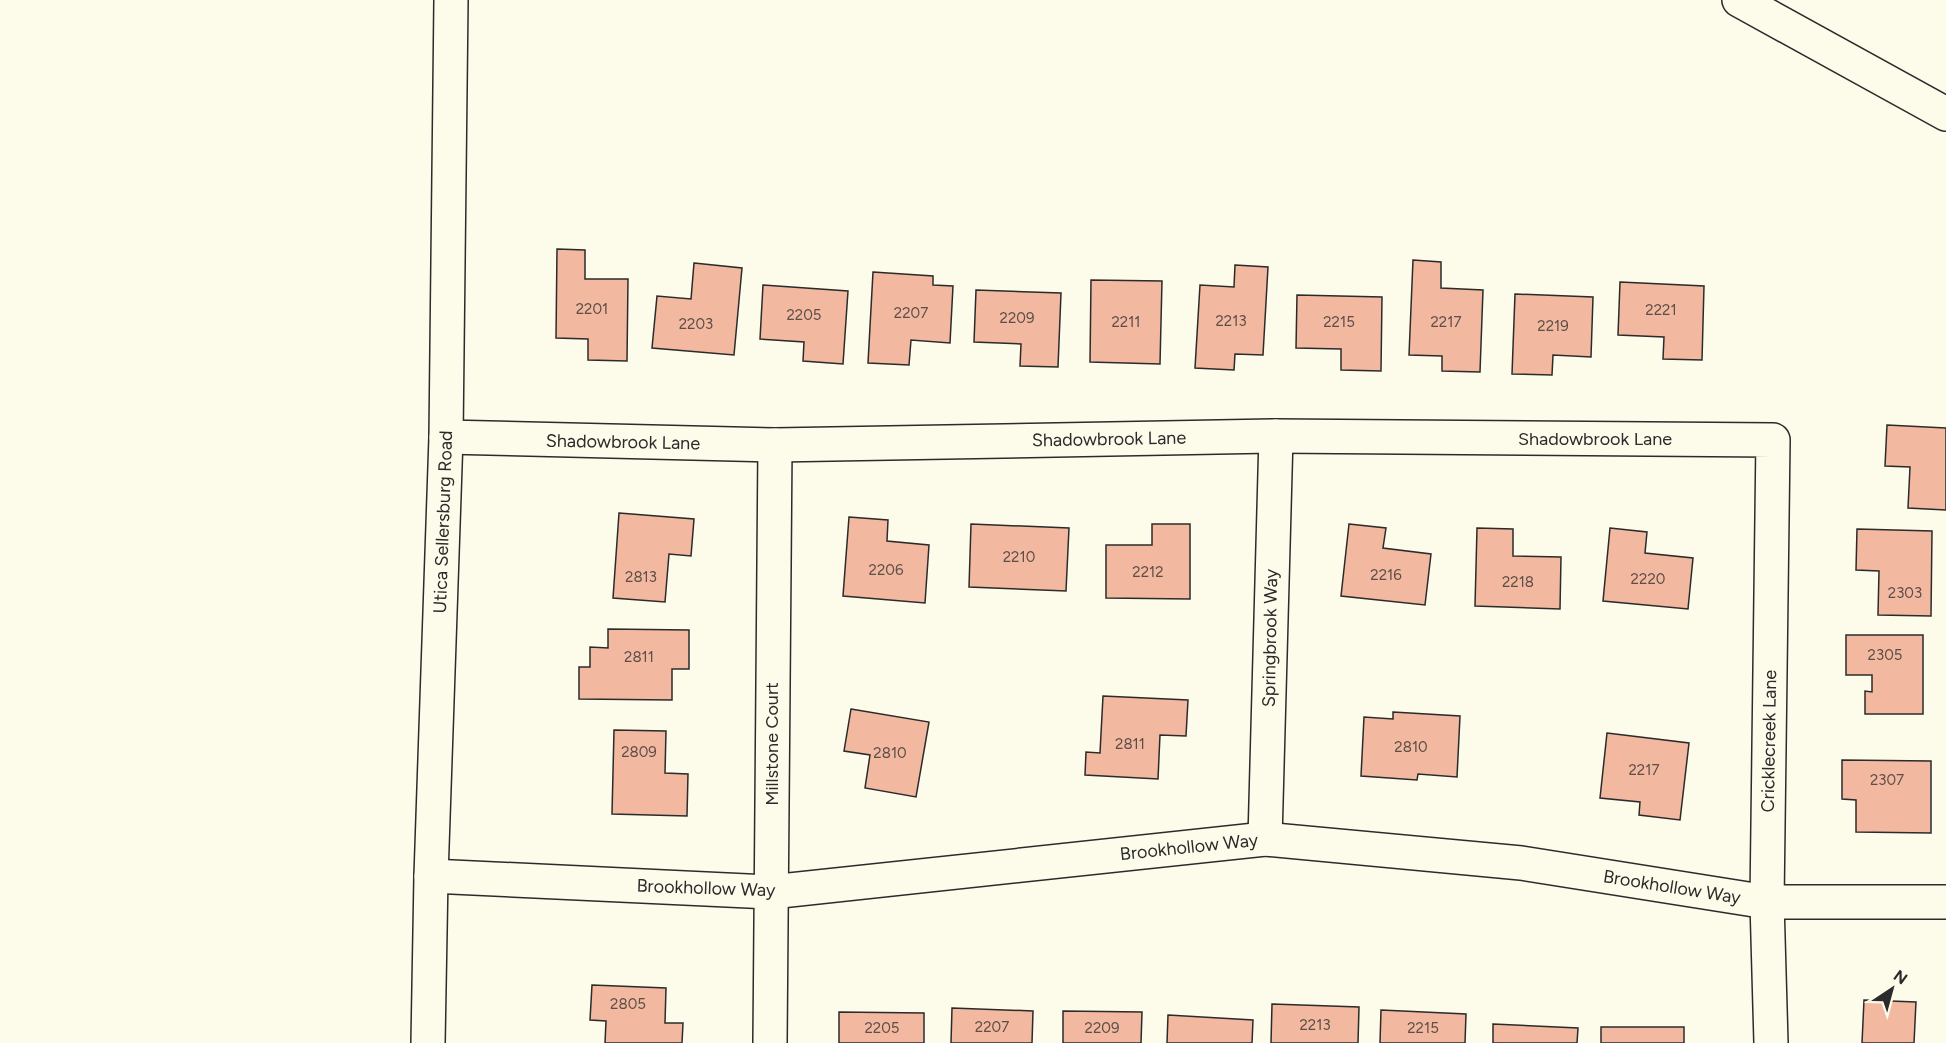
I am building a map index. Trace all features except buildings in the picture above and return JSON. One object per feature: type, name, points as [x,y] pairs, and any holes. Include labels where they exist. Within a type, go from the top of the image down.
[{"type":"main road","name":"Utica Sellersburg Road","points":[[428,1043],[431,876],[446,437],[451,0]]},
{"type":"main road","points":[[1739,0],[1946,114]]},
{"type":"main road","name":"Shadowbrook Lane","points":[[446,437],[775,445],[1275,436],[1773,440]]},
{"type":"main road","name":"Springbrook Way","points":[[1265,839],[1275,436]]},
{"type":"main road","name":"Cricklecreek Lane","points":[[1770,1043],[1767,902],[1773,440]]},
{"type":"main road","name":"Millstone Court","points":[[770,1043],[775,445]]},
{"type":"main road","name":"Brookhollow Way","points":[[431,876],[771,892],[1265,839],[1521,863],[1767,902],[1946,902]]}]
